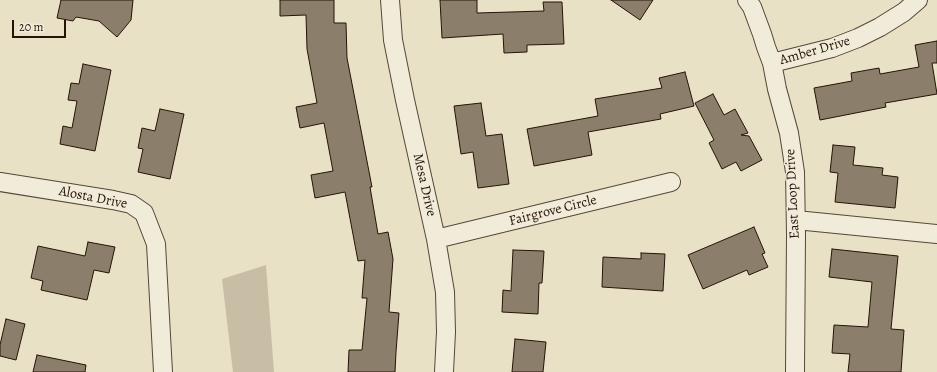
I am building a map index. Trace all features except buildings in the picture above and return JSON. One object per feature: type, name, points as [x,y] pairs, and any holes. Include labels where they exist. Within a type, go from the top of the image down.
[{"type":"street","name":"Mesa Drive","points":[[390,0],[393,40],[436,239],[444,292],[446,332],[444,372]]},
{"type":"street","name":"East Loop Drive","points":[[747,0],[752,8],[772,63],[777,89],[789,133],[795,172],[795,372]]},
{"type":"street","name":"Amber Drive","points":[[772,63],[832,48],[858,38],[880,27],[904,12],[918,0]]},
{"type":"street","name":"Alosta Drive","points":[[0,182],[113,200],[131,204],[144,213],[156,244],[163,372]]},
{"type":"street","name":"Fairgrove Circle","points":[[436,239],[670,182]]},
{"type":"street","points":[[796,220],[937,234]]},
{"type":"shaded area","points":[[266,265],[274,372],[233,372],[222,279]]}]
